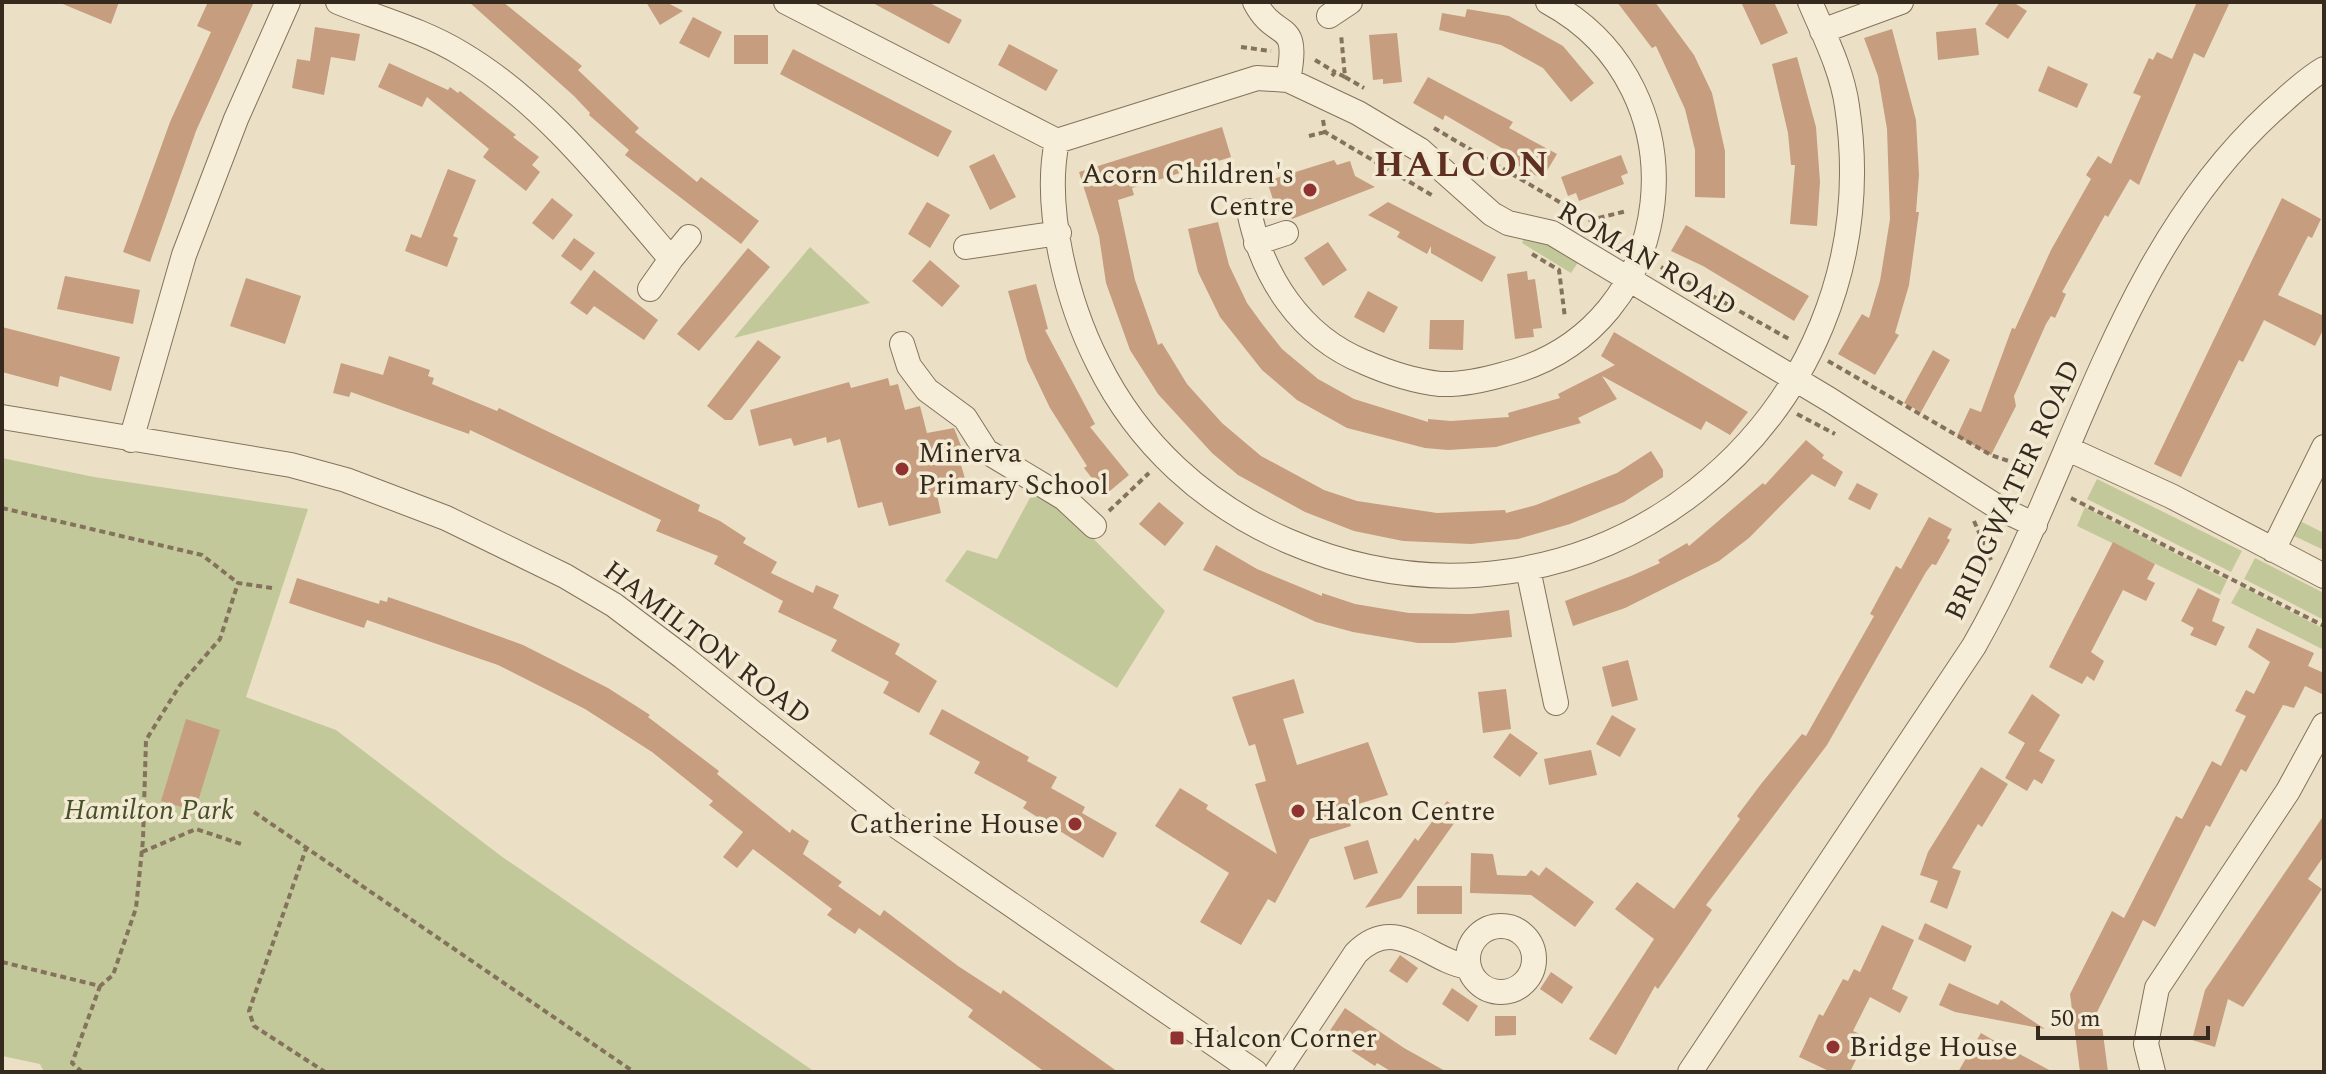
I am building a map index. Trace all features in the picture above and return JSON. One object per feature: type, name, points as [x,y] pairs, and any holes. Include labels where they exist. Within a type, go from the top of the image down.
[{"type":"street","points":[[131,440],[184,255],[236,119],[288,2]]},
{"type":"street","points":[[338,2],[459,52],[490,72],[572,146],[671,259]]},
{"type":"street","points":[[786,2],[1057,141],[1051,168],[1059,233],[1081,330],[1110,386],[1146,439],[1194,486],[1253,526],[1326,556],[1366,568],[1439,576],[1528,569],[1613,542],[1679,506],[1734,457],[1792,379],[1823,322],[1834,294],[1852,204],[1847,104],[1810,2]]},
{"type":"street","points":[[1255,2],[1315,29]]},
{"type":"street","points":[[1288,80],[1294,49],[1350,2]]},
{"type":"street","points":[[1249,211],[1256,243],[1280,293],[1326,339],[1353,358],[1412,380],[1444,384],[1483,380],[1524,369],[1555,354],[1610,309],[1642,248],[1656,188],[1653,148],[1639,98],[1618,61],[1574,16],[1548,2]]},
{"type":"street","points":[[1822,31],[1901,2]]},
{"type":"street","name":"BRIDGWATER ROAD","points":[[1690,1072],[1932,712],[2001,597],[2138,291],[2184,212],[2251,130],[2324,69]]},
{"type":"street","name":"ROMAN ROAD","points":[[1057,141],[1257,78],[1288,80],[1358,113],[1420,150],[1492,214],[1508,223],[1552,233],[1999,508],[2035,525]]},
{"type":"street","points":[[966,247],[1059,233]]},
{"type":"street","points":[[1256,243],[1286,233]]},
{"type":"street","points":[[650,289],[689,237]]},
{"type":"street","points":[[902,344],[909,366],[927,390],[965,418],[986,451],[1064,498],[1094,526]]},
{"type":"street","name":"HAMILTON ROAD","points":[[2,417],[291,465],[346,480],[446,518],[565,576],[614,605],[683,657],[885,818],[1255,1072]]},
{"type":"street","points":[[2273,550],[2324,447]]},
{"type":"street","points":[[2068,449],[2171,496],[2324,576]]},
{"type":"street","points":[[1528,569],[1556,703]]},
{"type":"street","points":[[2153,1072],[2146,1044],[2157,988],[2280,803],[2324,725]]},
{"type":"street","points":[[1277,1072],[1356,953],[1370,939],[1397,937],[1451,964],[1468,967]]},
{"type":"path","points":[[1315,29],[1340,26],[1345,77]]},
{"type":"path","points":[[1311,57],[1373,93]]},
{"type":"path","points":[[1319,95],[1335,72]]},
{"type":"path","points":[[1428,125],[1590,220],[1653,205]]},
{"type":"path","points":[[1309,136],[1325,132]]},
{"type":"path","points":[[1776,403],[1841,436]]},
{"type":"path","points":[[1094,526],[1165,457]]},
{"type":"path","points":[[2050,489],[2092,506],[2324,626]]},
{"type":"path","points":[[2,508],[202,555],[238,583],[272,588]]},
{"type":"path","points":[[1970,514],[1987,545],[2001,597]]},
{"type":"path","points":[[82,1072],[72,1063],[100,986],[113,975],[136,908],[142,852],[146,740],[180,685],[220,639],[238,583]]},
{"type":"path","points":[[254,812],[634,1072]]},
{"type":"path","points":[[142,852],[196,829],[244,845]]},
{"type":"path","points":[[307,846],[249,1011],[254,1026],[325,1072]]},
{"type":"path","points":[[2,962],[100,986]]},
{"type":"green space","points":[[1529,227],[1585,252],[1571,273],[1522,243]]},
{"type":"green space","points":[[810,247],[870,303],[734,338]]},
{"type":"green space","name":"Hamilton Park","points":[[2,458],[94,477],[308,509],[246,697],[336,730],[501,856],[815,1072],[44,1072],[40,1064],[2,1056]]},
{"type":"green space","points":[[2097,479],[2242,551],[2231,572],[2087,499]]},
{"type":"green space","points":[[1038,483],[1165,611],[1117,688],[945,581],[967,550],[997,559]]},
{"type":"green space","points":[[2085,507],[2227,580],[2220,595],[2077,526]]},
{"type":"green space","points":[[2298,520],[2324,533],[2324,550],[2294,536]]},
{"type":"green space","points":[[2255,558],[2324,593],[2324,620],[2244,579]]},
{"type":"green space","points":[[2241,586],[2324,629],[2322,649],[2231,603]]},
{"type":"building","points":[[58,2],[119,2],[111,24]]},
{"type":"building","points":[[208,2],[254,2],[196,131],[150,262],[123,252],[170,122],[211,32],[197,26]]},
{"type":"building","points":[[469,2],[503,2],[582,66],[578,70],[639,128],[635,132],[697,182],[701,177],[759,221],[741,244],[625,155],[629,150],[589,115],[574,96]]},
{"type":"building","points":[[646,2],[666,2],[683,11],[660,25]]},
{"type":"building","points":[[871,2],[928,2],[962,20],[949,44]]},
{"type":"building","points":[[1617,2],[1655,2],[1694,55],[1712,93],[1725,151],[1725,198],[1695,197],[1695,150],[1685,109],[1656,46],[1652,48]]},
{"type":"building","points":[[1741,2],[1774,2],[1788,33],[1761,45]]},
{"type":"building","points":[[2000,2],[2013,2],[2027,11],[2008,39],[1985,24]]},
{"type":"building","points":[[2197,2],[2230,2],[2204,58],[2194,53],[2139,185],[2130,179],[2108,217],[2105,215],[2062,292],[2066,294],[2055,318],[2051,316],[2046,324],[2014,396],[2016,406],[1991,455],[1957,436],[1970,408],[1981,412],[2012,328],[2015,329],[2051,250],[2091,179],[2086,175],[2098,156],[2111,164],[2141,96],[2133,93],[2149,58],[2153,60],[2157,52],[2172,59]]},
{"type":"building","points":[[1467,9],[1509,16],[1563,46],[1594,83],[1571,102],[1543,68],[1501,45],[1439,30],[1442,13],[1465,17]]},
{"type":"building","points":[[693,17],[722,32],[709,58],[679,43]]},
{"type":"building","points":[[315,27],[360,34],[355,61],[331,57],[324,95],[292,88],[297,59],[310,61]]},
{"type":"building","points":[[1976,28],[1979,55],[1938,60],[1936,32]]},
{"type":"building","points":[[1892,29],[1916,120],[1919,175],[1916,212],[1919,212],[1909,285],[1895,333],[1899,335],[1875,375],[1838,354],[1862,314],[1869,318],[1880,281],[1890,219],[1887,129],[1878,76],[1864,38]]},
{"type":"building","points":[[1397,33],[1402,82],[1383,84],[1383,79],[1373,80],[1369,35]]},
{"type":"building","points":[[734,35],[768,35],[768,64],[734,64]]},
{"type":"building","points":[[1009,44],[1058,70],[1046,91],[998,65]]},
{"type":"building","points":[[793,49],[952,131],[938,157],[780,74]]},
{"type":"building","points":[[1797,57],[1816,127],[1820,182],[1817,226],[1790,224],[1795,165],[1791,165],[1788,133],[1772,64]]},
{"type":"building","points":[[389,63],[448,90],[450,87],[458,93],[460,91],[516,135],[513,137],[539,157],[532,165],[540,172],[526,191],[483,157],[489,149],[427,97],[422,107],[378,87]]},
{"type":"building","points":[[2048,66],[2088,84],[2077,108],[2038,91]]},
{"type":"building","points":[[1428,77],[1513,122],[1509,128],[1557,154],[1542,179],[1514,163],[1517,157],[1445,115],[1443,120],[1413,103]]},
{"type":"building","points":[[1222,127],[1231,157],[1132,188],[1134,195],[1118,200],[1135,280],[1158,345],[1162,343],[1187,384],[1222,423],[1261,456],[1324,490],[1357,501],[1437,513],[1505,510],[1506,513],[1536,505],[1617,473],[1651,451],[1663,470],[1663,477],[1624,502],[1570,524],[1518,539],[1471,544],[1403,541],[1354,531],[1305,512],[1238,475],[1212,453],[1158,394],[1130,350],[1106,283],[1099,236],[1079,172]]},
{"type":"building","points":[[994,154],[1016,197],[990,210],[969,166]]},
{"type":"building","points":[[1621,155],[1628,173],[1621,176],[1624,184],[1579,201],[1576,193],[1568,196],[1561,177]]},
{"type":"building","name":"Acorn Children's Centre","points":[[1334,160],[1337,165],[1350,161],[1355,176],[1375,187],[1292,219],[1287,210],[1277,212],[1267,181]]},
{"type":"building","points":[[448,169],[476,180],[453,236],[458,238],[447,267],[405,251],[411,234],[421,238]]},
{"type":"building","points":[[552,198],[573,215],[553,240],[532,223]]},
{"type":"building","points":[[2282,198],[2321,219],[2312,238],[2308,236],[2278,295],[2324,316],[2324,328],[2315,346],[2264,320],[2243,362],[2239,360],[2181,477],[2154,464]]},
{"type":"building","points":[[927,202],[950,215],[930,248],[908,234]]},
{"type":"building","points":[[1388,202],[1496,257],[1482,282],[1431,253],[1431,246],[1427,254],[1397,237],[1400,232],[1368,215]]},
{"type":"building","points":[[1218,222],[1229,265],[1247,303],[1263,325],[1282,349],[1318,379],[1354,399],[1428,422],[1428,419],[1451,421],[1509,417],[1508,413],[1560,398],[1558,394],[1615,365],[1601,356],[1614,332],[1748,412],[1730,435],[1706,421],[1701,430],[1602,376],[1617,399],[1578,418],[1581,423],[1496,447],[1425,448],[1347,428],[1297,400],[1262,370],[1220,317],[1198,272],[1188,229]]},
{"type":"building","points":[[1686,225],[1809,296],[1794,321],[1703,266],[1671,251]]},
{"type":"building","points":[[574,238],[595,253],[581,271],[561,256]]},
{"type":"building","points":[[1328,242],[1347,270],[1323,286],[1304,258]]},
{"type":"building","points":[[748,248],[770,267],[699,351],[677,334]]},
{"type":"building","points":[[930,260],[960,286],[942,307],[912,281]]},
{"type":"building","points":[[594,270],[658,320],[644,340],[594,306],[587,315],[570,303]]},
{"type":"building","points":[[1527,271],[1528,280],[1535,279],[1542,328],[1533,329],[1534,337],[1515,339],[1507,274]]},
{"type":"building","points":[[65,276],[140,290],[133,324],[57,309]]},
{"type":"building","points":[[246,278],[301,296],[285,344],[230,326]]},
{"type":"building","points":[[1036,284],[1048,329],[1045,330],[1095,424],[1090,427],[1129,475],[1105,495],[1084,468],[1087,466],[1050,408],[1027,360],[1008,291]]},
{"type":"building","points":[[1368,291],[1398,307],[1384,333],[1354,317]]},
{"type":"building","points":[[1430,320],[1464,320],[1463,350],[1429,349]]},
{"type":"building","points":[[2,327],[120,357],[111,391],[60,376],[58,387],[2,372]]},
{"type":"building","points":[[758,340],[781,357],[732,420],[725,420],[707,406]]},
{"type":"building","points":[[1933,350],[1950,360],[1921,412],[1904,403]]},
{"type":"building","points":[[389,356],[430,370],[428,376],[434,378],[432,384],[497,411],[499,408],[700,505],[698,511],[720,521],[746,538],[743,543],[777,562],[771,573],[813,593],[816,585],[839,595],[833,608],[900,644],[895,654],[937,681],[919,713],[883,693],[889,682],[831,651],[837,640],[778,612],[783,601],[714,564],[718,556],[656,531],[661,520],[470,430],[469,434],[351,392],[349,397],[333,393],[341,363],[383,375]]},
{"type":"building","points":[[888,378],[890,386],[898,384],[905,410],[920,406],[927,433],[954,428],[965,456],[959,458],[966,482],[936,490],[941,513],[889,526],[882,502],[858,508],[840,439],[827,443],[826,437],[794,446],[791,438],[759,446],[750,410],[849,382],[851,388]]},
{"type":"building","points":[[1806,440],[1824,455],[1822,458],[1843,472],[1835,487],[1812,474],[1749,538],[1719,561],[1625,608],[1573,626],[1565,601],[1631,576],[1660,563],[1658,560],[1687,543],[1689,546],[1763,483],[1765,485]]},
{"type":"building","points":[[1857,483],[1878,494],[1870,510],[1848,499]]},
{"type":"building","points":[[1159,502],[1184,523],[1165,546],[1139,524]]},
{"type":"building","points":[[1929,517],[1952,529],[1947,538],[1950,540],[1936,565],[1932,564],[1926,572],[1827,745],[1706,905],[1712,910],[1658,989],[1655,986],[1616,1055],[1589,1039],[1654,939],[1615,909],[1637,882],[1674,909],[1740,819],[1737,816],[1761,784],[1802,734],[1806,736],[1874,616],[1870,614],[1896,566],[1901,569]]},
{"type":"building","points":[[2113,542],[2155,564],[2147,579],[2155,583],[2146,601],[2123,590],[2091,652],[2104,661],[2094,681],[2087,676],[2082,684],[2049,667]]},
{"type":"building","points":[[1216,545],[1257,569],[1322,596],[1322,593],[1355,604],[1409,613],[1471,614],[1509,610],[1512,637],[1418,643],[1316,622],[1203,570]]},
{"type":"building","points":[[297,578],[379,604],[380,600],[387,602],[388,597],[438,614],[523,645],[608,688],[650,715],[648,717],[719,771],[717,774],[790,833],[792,829],[809,841],[803,854],[842,882],[838,886],[880,916],[884,910],[958,966],[1001,994],[1003,990],[1118,1072],[1045,1072],[968,1017],[973,1010],[859,928],[855,934],[827,915],[832,909],[753,849],[737,868],[723,857],[743,832],[709,805],[713,801],[652,752],[585,709],[498,665],[367,620],[364,628],[289,603]]},
{"type":"building","points":[[2198,588],[2220,599],[2212,621],[2225,627],[2216,646],[2190,635],[2194,628],[2181,621]]},
{"type":"building","points":[[2257,628],[2314,653],[2308,666],[2324,673],[2324,695],[2305,686],[2294,708],[2283,705],[2246,772],[2241,769],[2210,827],[2206,825],[2155,927],[2143,920],[2091,1024],[2102,1026],[2108,1072],[2080,1072],[2070,994],[2112,911],[2124,918],[2176,816],[2182,819],[2212,761],[2221,766],[2246,716],[2235,711],[2246,690],[2254,694],[2270,662],[2248,647]]},
{"type":"building","points":[[1628,660],[1638,700],[1612,707],[1602,667]]},
{"type":"building","name":"Halcon Centre","points":[[1294,679],[1304,713],[1283,719],[1297,765],[1368,742],[1388,795],[1345,808],[1351,826],[1310,839],[1275,903],[1268,899],[1241,945],[1200,922],[1229,873],[1155,826],[1180,788],[1208,805],[1206,809],[1277,854],[1255,784],[1266,781],[1255,744],[1249,746],[1232,697]]},
{"type":"building","points":[[1506,689],[1511,729],[1483,733],[1478,692]]},
{"type":"building","points":[[2032,694],[2060,715],[2039,751],[2055,760],[2042,784],[2034,779],[2027,791],[2005,778],[2025,743],[2008,733]]},
{"type":"building","points":[[942,709],[1029,757],[1027,761],[1057,777],[1051,788],[1085,807],[1082,813],[1117,833],[1103,858],[1023,808],[1027,802],[974,773],[980,762],[929,734]]},
{"type":"building","points":[[1612,715],[1636,729],[1620,757],[1596,744]]},
{"type":"building","points":[[186,719],[220,730],[195,811],[161,801]]},
{"type":"building","points":[[1510,733],[1538,753],[1520,777],[1493,757]]},
{"type":"building","points":[[1591,750],[1597,775],[1549,785],[1544,759]]},
{"type":"building","points":[[1981,767],[2008,784],[1982,827],[1978,824],[1952,868],[1961,871],[1947,909],[1930,902],[1938,881],[1920,875],[1928,852]]},
{"type":"building","points":[[1447,801],[1462,812],[1401,898],[1365,908],[1415,838],[1418,841]]},
{"type":"building","points":[[2324,815],[2324,856],[2308,879],[2322,889],[2243,1007],[2228,999],[2215,1047],[2192,1040],[2205,990]]},
{"type":"building","points":[[1368,840],[1378,873],[1354,880],[1344,847]]},
{"type":"building","points":[[1471,853],[1493,854],[1497,875],[1526,876],[1531,870],[1539,876],[1546,867],[1594,902],[1575,927],[1531,895],[1470,893]]},
{"type":"building","points":[[1417,886],[1462,886],[1462,914],[1417,914]]},
{"type":"building","points":[[1925,923],[1972,946],[1965,962],[1918,939]]},
{"type":"building","points":[[1882,925],[1914,940],[1892,989],[1908,997],[1900,1013],[1870,997],[1853,1031],[1867,1037],[1850,1072],[1831,1072],[1799,1057],[1819,1014],[1823,1016],[1843,979],[1848,981],[1854,969],[1860,972]]},
{"type":"building","points":[[1400,955],[1418,968],[1407,983],[1389,971]]},
{"type":"building","points":[[1551,972],[1573,987],[1562,1004],[1540,989]]},
{"type":"building","points":[[1949,983],[1998,1005],[2001,1000],[2045,1029],[1955,1012],[1939,1005]]},
{"type":"building","points":[[1452,988],[1478,1006],[1468,1022],[1442,1004]]},
{"type":"building","points":[[1345,1008],[1404,1048],[1447,1072],[1392,1072],[1377,1063],[1375,1066],[1327,1035]]},
{"type":"building","points":[[1495,1016],[1516,1016],[1516,1035],[1495,1036]]},
{"type":"building","points":[[1981,1033],[1993,1040],[2053,1072],[1958,1072]]},
{"type":"place","name":"Acorn Children's Centre","points":[[1310,190]]},
{"type":"place","name":"Minerva Primary School","points":[[902,469]]},
{"type":"place","name":"Halcon Centre","points":[[1298,811]]},
{"type":"place","name":"Catherine House","points":[[1075,824]]},
{"type":"place","name":"Halcon Corner","points":[[1177,1038]]},
{"type":"place","name":"Bridge House","points":[[1833,1047]]},
{"type":"district","name":"HALCON","points":[[1462,165]]}]
